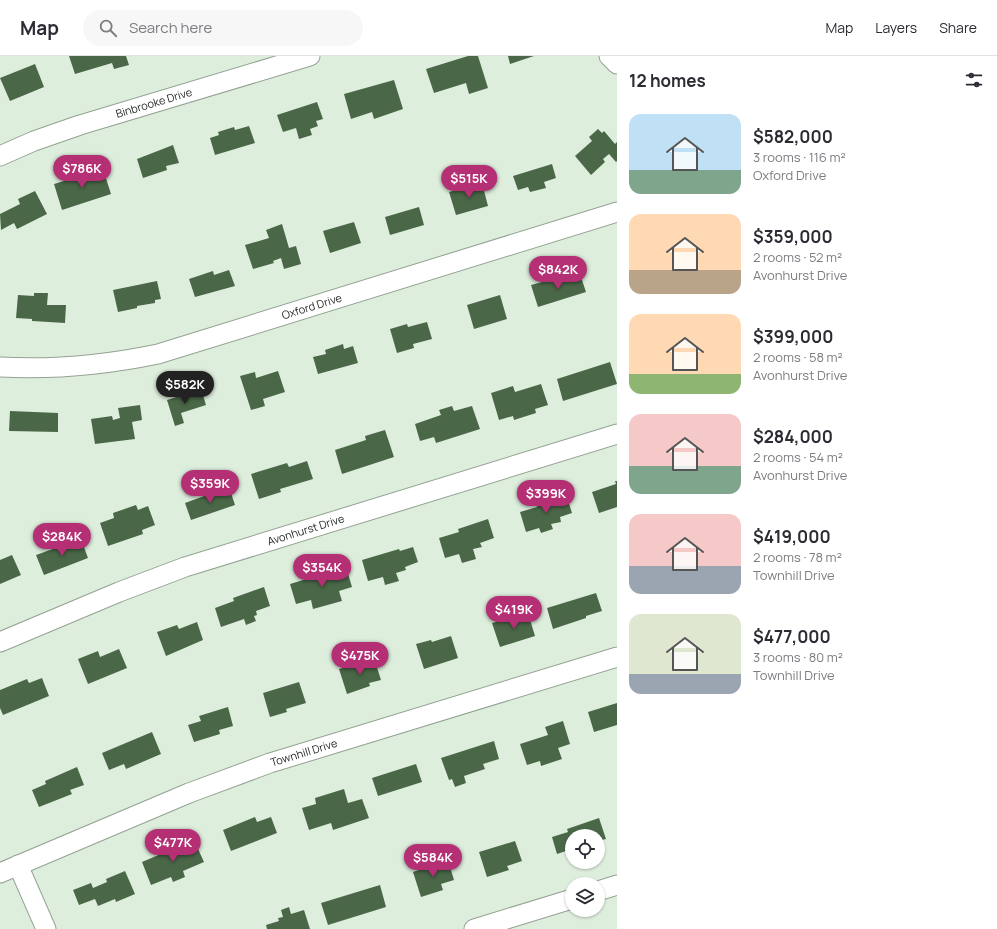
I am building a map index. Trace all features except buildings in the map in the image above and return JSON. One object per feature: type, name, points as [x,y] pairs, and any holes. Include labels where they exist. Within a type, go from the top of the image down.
[{"type":"street","name":"Binbrooke Drive","points":[[0,156],[34,141],[80,125],[310,56]]},
{"type":"street","points":[[609,56],[617,64]]},
{"type":"street","name":"Oxford Drive","points":[[0,367],[67,368],[122,362],[158,354],[617,212]]},
{"type":"street","name":"Avonhurst Drive","points":[[0,642],[120,592],[185,567],[617,434]]},
{"type":"street","name":"Townhill Drive","points":[[0,873],[189,793],[270,763],[617,657]]},
{"type":"street","points":[[18,865],[46,929]]},
{"type":"street","points":[[605,889],[617,885]]},
{"type":"street","points":[[474,929],[565,901]]}]
